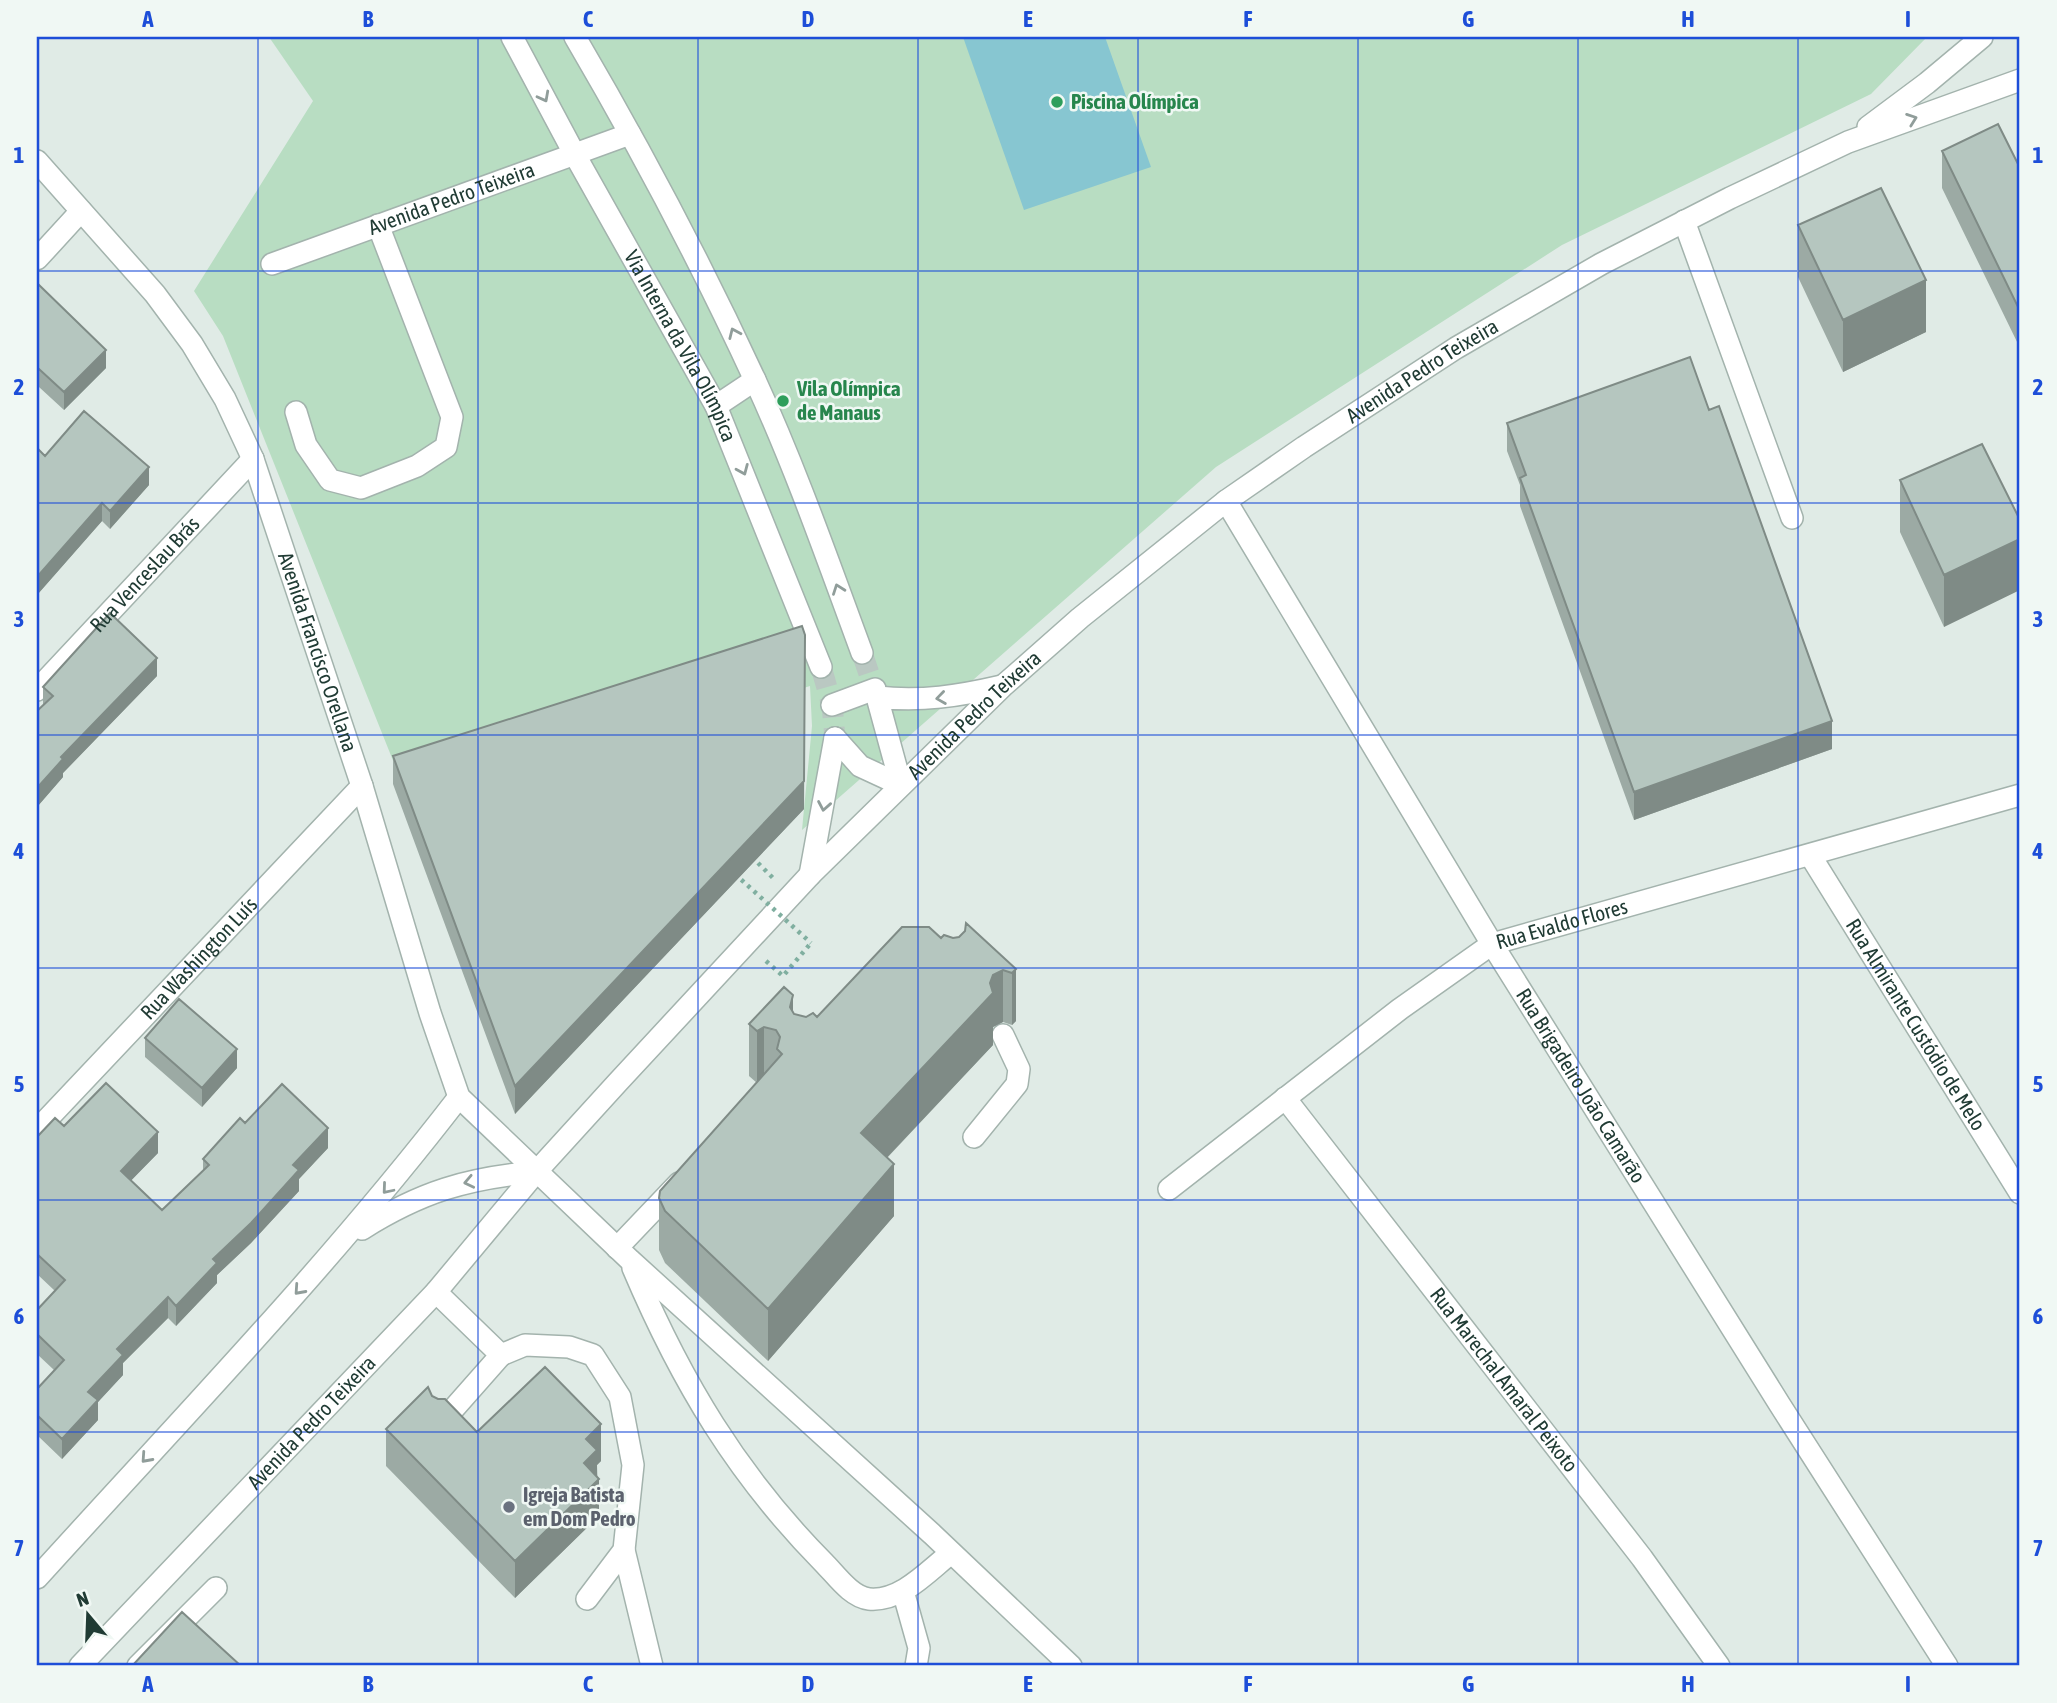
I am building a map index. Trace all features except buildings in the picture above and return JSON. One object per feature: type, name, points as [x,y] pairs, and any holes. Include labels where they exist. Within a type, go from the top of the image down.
[{"type":"street","name":"Via Interna da Vila Olímpica","points":[[512,37],[575,155],[716,405],[821,667]]},
{"type":"street","points":[[575,37],[630,134],[729,323],[794,470],[862,653]]},
{"type":"street","points":[[1848,142],[1927,83],[1982,37]]},
{"type":"street","name":"Avenida Pedro Teixeira","points":[[80,1666],[436,1292],[536,1172],[810,875],[1004,685],[1090,610],[1226,501],[1456,348],[1601,264],[1848,142],[2020,80]]},
{"type":"street","name":"Avenida Pedro Teixeira","points":[[272,264],[630,134]]},
{"type":"street","name":"Avenida Francisco Orellana","points":[[37,161],[155,294],[192,344],[225,399],[253,458],[362,786],[430,1013],[459,1097],[623,1254],[1072,1666]]},
{"type":"street","points":[[37,259],[81,211]]},
{"type":"street","points":[[1684,221],[1792,518]]},
{"type":"street","points":[[296,412],[306,445],[330,480],[361,488],[417,466],[446,447],[453,417],[378,225]]},
{"type":"street","points":[[716,405],[755,380]]},
{"type":"street","name":"Rua Venceslau Brás","points":[[37,690],[253,458]]},
{"type":"street","name":"Rua Brigadeiro João Camarão","points":[[1226,501],[1492,944],[1780,1405],[1947,1666]]},
{"type":"street","points":[[832,705],[876,693],[904,700],[931,700],[1004,685]]},
{"type":"street","name":"Avenida Pedro Teixeira","points":[[876,693],[901,785]]},
{"type":"street","name":"Avenida Pedro Teixeira","points":[[810,875],[835,738],[860,766],[901,785]]},
{"type":"street","name":"Rua Washington Luís","points":[[37,1130],[362,786]]},
{"type":"street","name":"Rua Evaldo Flores","points":[[1170,1189],[1400,1009],[1492,944],[2020,795]]},
{"type":"street","name":"Rua Almirante Custódio de Melo","points":[[1811,855],[2020,1193]]},
{"type":"street","points":[[974,1137],[1017,1084],[1019,1069],[1003,1035]]},
{"type":"street","points":[[37,1578],[345,1239],[459,1097]]},
{"type":"street","name":"Rua Marechal Amaral Peixoto","points":[[1285,1098],[1633,1547],[1719,1666]]},
{"type":"street","points":[[692,1170],[623,1254],[675,1361],[708,1418],[748,1477],[793,1532],[849,1589],[866,1599],[883,1598],[903,1591],[951,1553]]},
{"type":"street","points":[[345,1239],[388,1212],[445,1187],[536,1172]]},
{"type":"street","points":[[436,1292],[501,1355]]},
{"type":"street","points":[[441,1423],[501,1355],[525,1345],[569,1346],[593,1355],[620,1397],[633,1465],[624,1550],[652,1666]]},
{"type":"street","points":[[587,1599],[624,1550]]},
{"type":"street","points":[[138,1666],[216,1588]]},
{"type":"street","points":[[903,1591],[919,1648],[916,1666]]},
{"type":"path","points":[[744,849],[791,895]]},
{"type":"path","points":[[733,873],[811,943],[783,976]]},
{"type":"green space","name":"Vila Olímpica de Manaus","points":[[269,37],[1927,37],[1871,94],[1562,245],[1216,467],[802,830],[812,726],[810,686],[412,808],[223,336],[194,291],[313,101]]},
{"type":"water","name":"Piscina Olímpica","points":[[963,37],[1105,37],[1151,167],[1024,210]]},
{"type":"tunnel","points":[[862,653],[877,697]]},
{"type":"tunnel","points":[[821,667],[832,705],[835,738]]},
{"type":"place","name":"Piscina Olímpica","points":[[1057,102]]},
{"type":"place","name":"Vila Olímpica de Manaus","points":[[783,401]]},
{"type":"place","name":"Igreja Batista em Dom Pedro","points":[[509,1507]]}]
